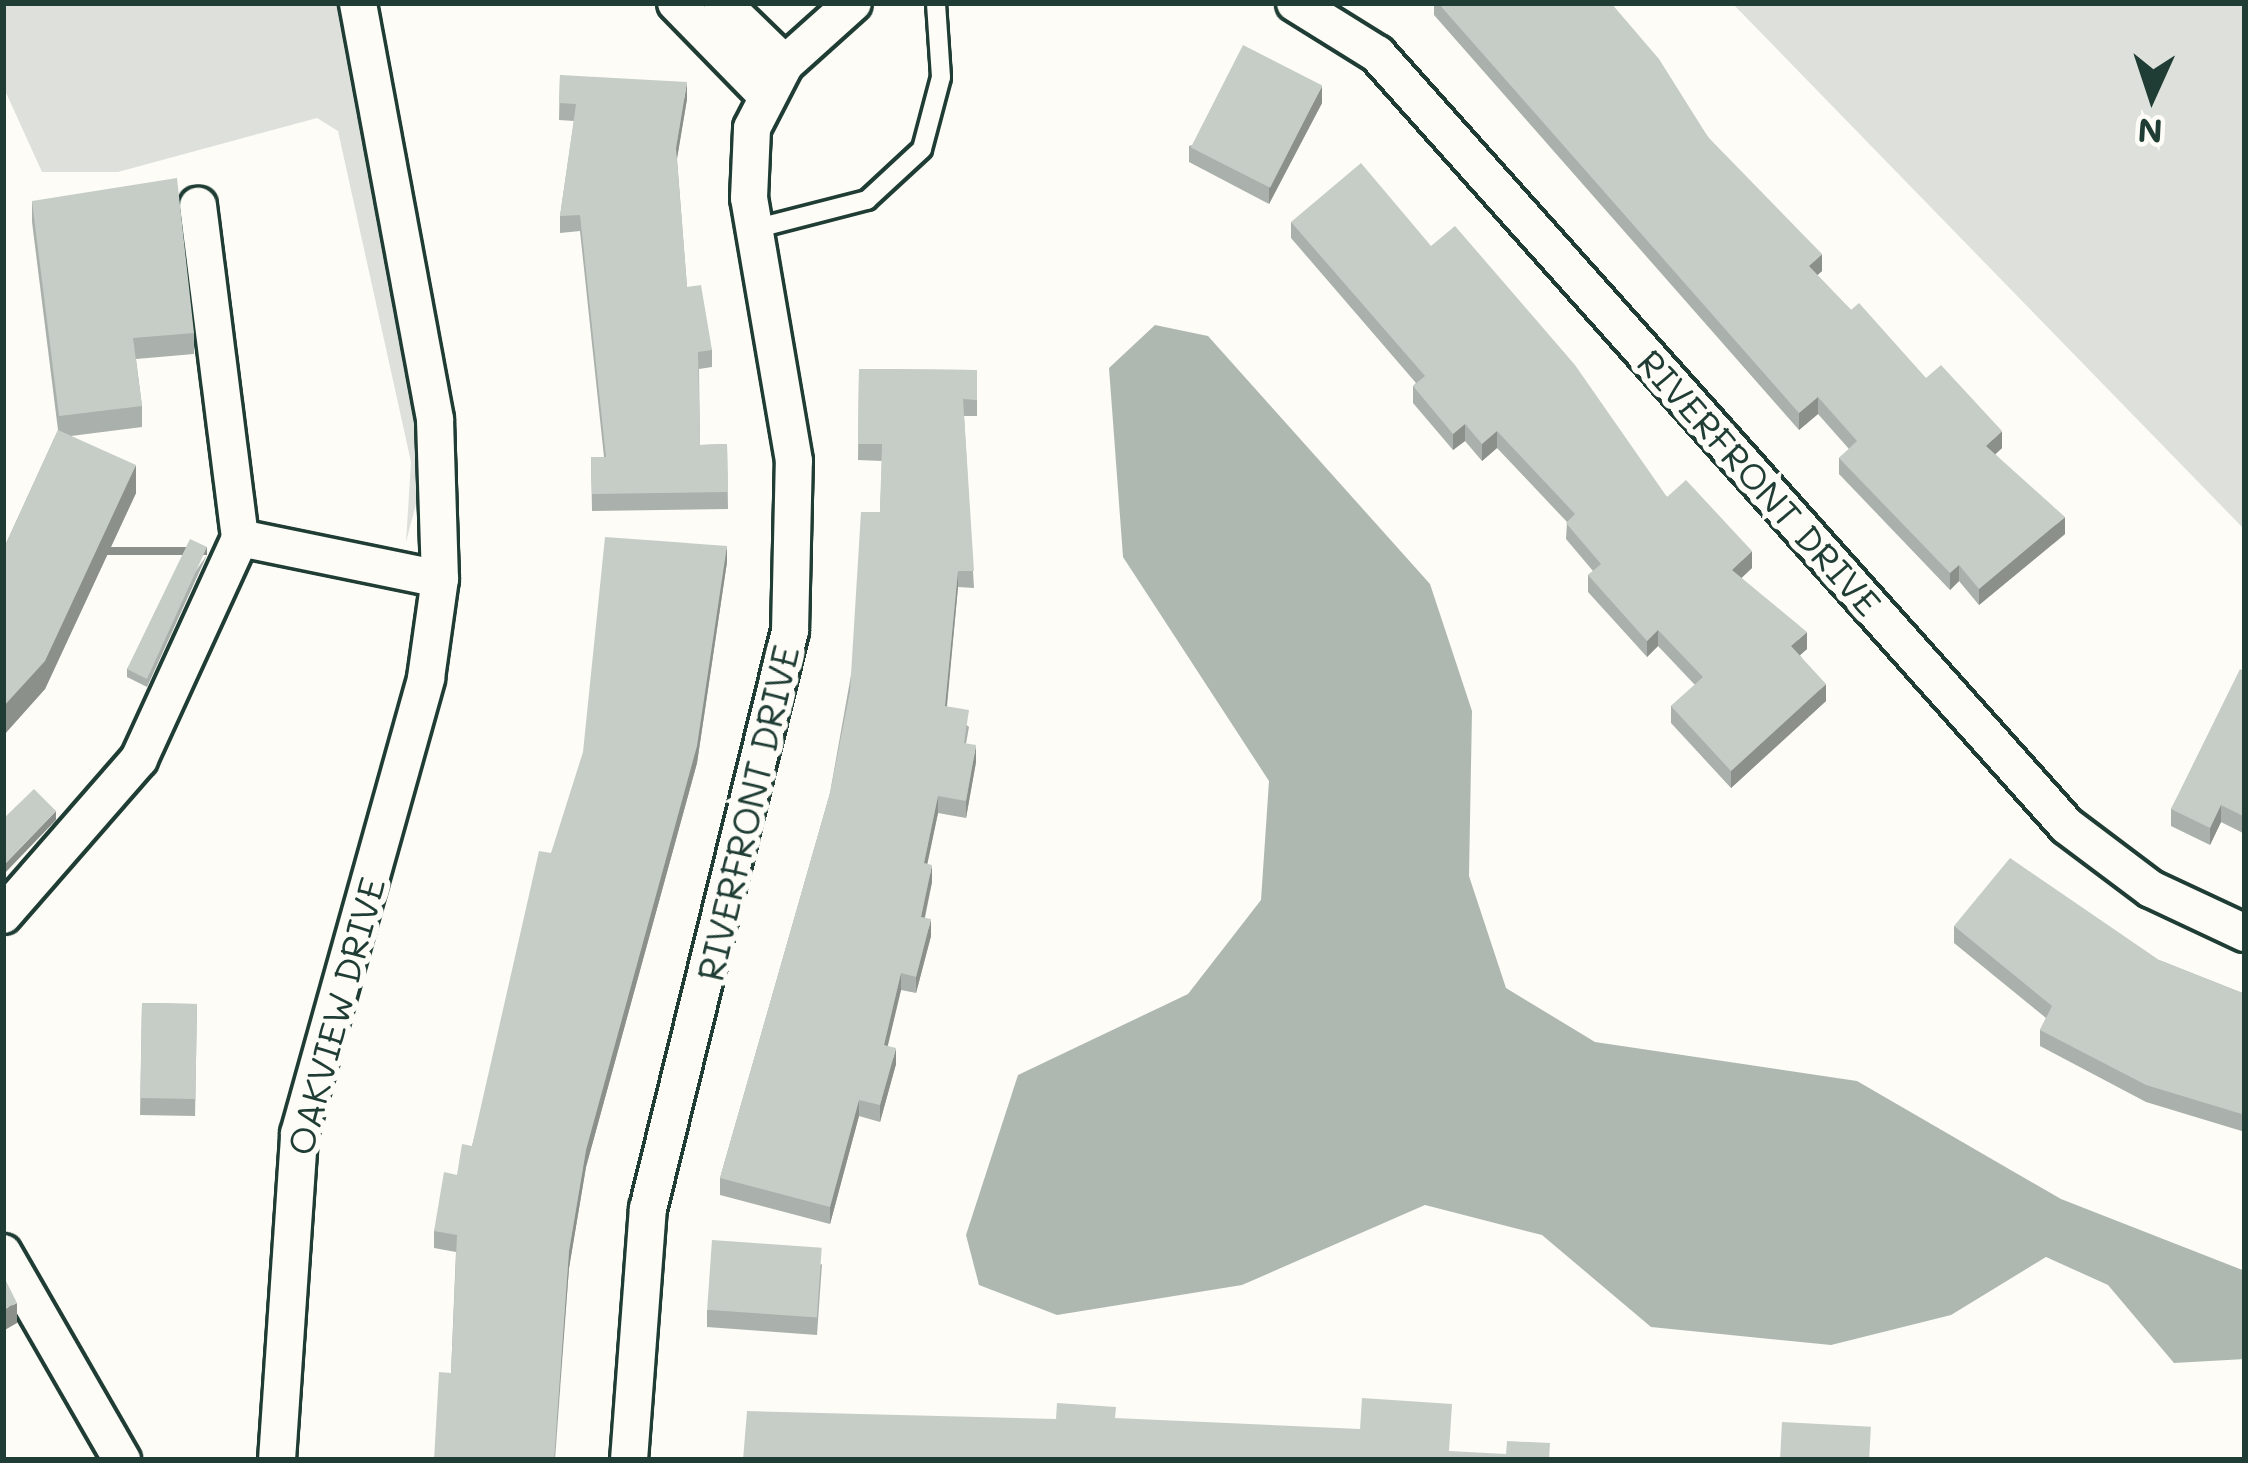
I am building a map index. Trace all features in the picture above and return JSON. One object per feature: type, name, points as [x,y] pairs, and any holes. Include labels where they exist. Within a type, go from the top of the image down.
[{"type":"street","name":"OAKVIEW DRIVE","points":[[277,1460],[299,1134],[426,678],[440,579],[435,419],[358,3]]},
{"type":"street","points":[[676,3],[774,78]]},
{"type":"street","points":[[722,3],[774,78]]},
{"type":"street","points":[[774,78],[809,16],[853,3]]},
{"type":"street","name":"RIVERFRONT DRIVE","points":[[1295,3],[1377,54],[2067,826],[2137,880],[2245,932]]},
{"type":"street","name":"RIVERFRONT DRIVE","points":[[629,1460],[648,1209],[790,631],[794,461],[754,230],[752,128],[774,78]]},
{"type":"street","points":[[3,915],[140,758],[240,538],[198,206]]},
{"type":"street","points":[[240,538],[440,579]]},
{"type":"street","points":[[3,1253],[122,1460]]},
{"type":"lane","points":[[754,230],[867,200],[922,149],[941,77],[936,3]]},
{"type":"shaded area","points":[[3,3],[337,3],[416,423],[422,481],[406,542],[411,462],[338,131],[317,118],[118,172],[42,172],[3,86]]},
{"type":"shaded area","points":[[1732,3],[2245,3],[2245,530]]},
{"type":"shaded area","points":[[1155,325],[1208,336],[1430,584],[1472,711],[1469,876],[1506,988],[1595,1042],[1857,1081],[2061,1199],[2245,1271],[2245,1359],[2174,1363],[2108,1285],[2046,1257],[1951,1315],[1831,1345],[1651,1327],[1542,1235],[1425,1205],[1242,1285],[1057,1315],[979,1285],[966,1235],[1018,1075],[1188,994],[1261,900],[1269,781],[1123,557],[1109,368]]},
{"type":"building","points":[[1438,3],[1611,3],[1659,59],[1708,137],[1822,254],[1809,266],[1851,310],[1859,303],[1926,378],[1941,365],[2002,431],[1986,446],[2065,517],[1979,589],[1959,565],[1950,573],[1839,458],[1857,441],[1818,397],[1799,413]]},
{"type":"building","points":[[1243,45],[1322,85],[1270,188],[1191,147]]},
{"type":"building","points":[[560,75],[687,82],[676,148],[687,287],[701,285],[712,350],[698,352],[700,445],[727,444],[728,492],[592,494],[591,457],[606,457],[580,215],[560,216],[576,104],[559,103]]},
{"type":"building","points":[[1361,163],[1431,246],[1455,226],[1575,365],[1667,497],[1686,480],[1752,551],[1732,570],[1807,632],[1791,646],[1826,684],[1731,771],[1671,706],[1703,677],[1658,630],[1647,641],[1588,575],[1601,564],[1566,523],[1575,514],[1497,431],[1482,444],[1465,424],[1453,434],[1413,386],[1425,376],[1291,222]]},
{"type":"building","points":[[177,178],[194,333],[133,338],[142,406],[59,416],[32,201]]},
{"type":"building","points":[[859,369],[977,370],[977,400],[963,399],[974,571],[958,571],[945,706],[969,710],[964,743],[976,745],[966,801],[938,796],[924,863],[932,865],[921,917],[931,919],[916,977],[901,973],[884,1045],[896,1048],[880,1105],[859,1100],[830,1207],[720,1178],[830,793],[850,691],[861,512],[880,512],[882,444],[858,444]]},
{"type":"building","points":[[58,430],[136,465],[45,661],[3,707],[3,550]]},
{"type":"building","points":[[605,537],[727,546],[697,746],[586,1150],[569,1251],[554,1460],[434,1460],[439,1372],[451,1373],[457,1235],[434,1231],[444,1172],[457,1175],[462,1144],[472,1146],[539,851],[551,853],[583,752]]},
{"type":"building","points":[[190,539],[207,547],[147,679],[127,669]]},
{"type":"building","points":[[2240,669],[2245,672],[2245,817],[2221,805],[2210,828],[2171,809]]},
{"type":"building","points":[[34,789],[56,811],[3,866],[3,819]]},
{"type":"building","points":[[2010,858],[2159,960],[2245,994],[2245,1115],[2146,1085],[2040,1030],[2052,1006],[1954,926]]},
{"type":"building","points":[[142,1003],[197,1004],[195,1099],[140,1098]]},
{"type":"building","points":[[712,1240],[822,1248],[817,1318],[707,1310]]},
{"type":"building","points":[[3,1275],[17,1303],[3,1310]]},
{"type":"building","points":[[1362,1398],[1452,1404],[1449,1451],[1506,1454],[1507,1441],[1550,1443],[1549,1460],[743,1460],[747,1411],[1056,1419],[1057,1403],[1116,1407],[1115,1418],[1360,1429]]},
{"type":"building","points":[[1782,1422],[1871,1427],[1869,1460],[1780,1460]]}]
